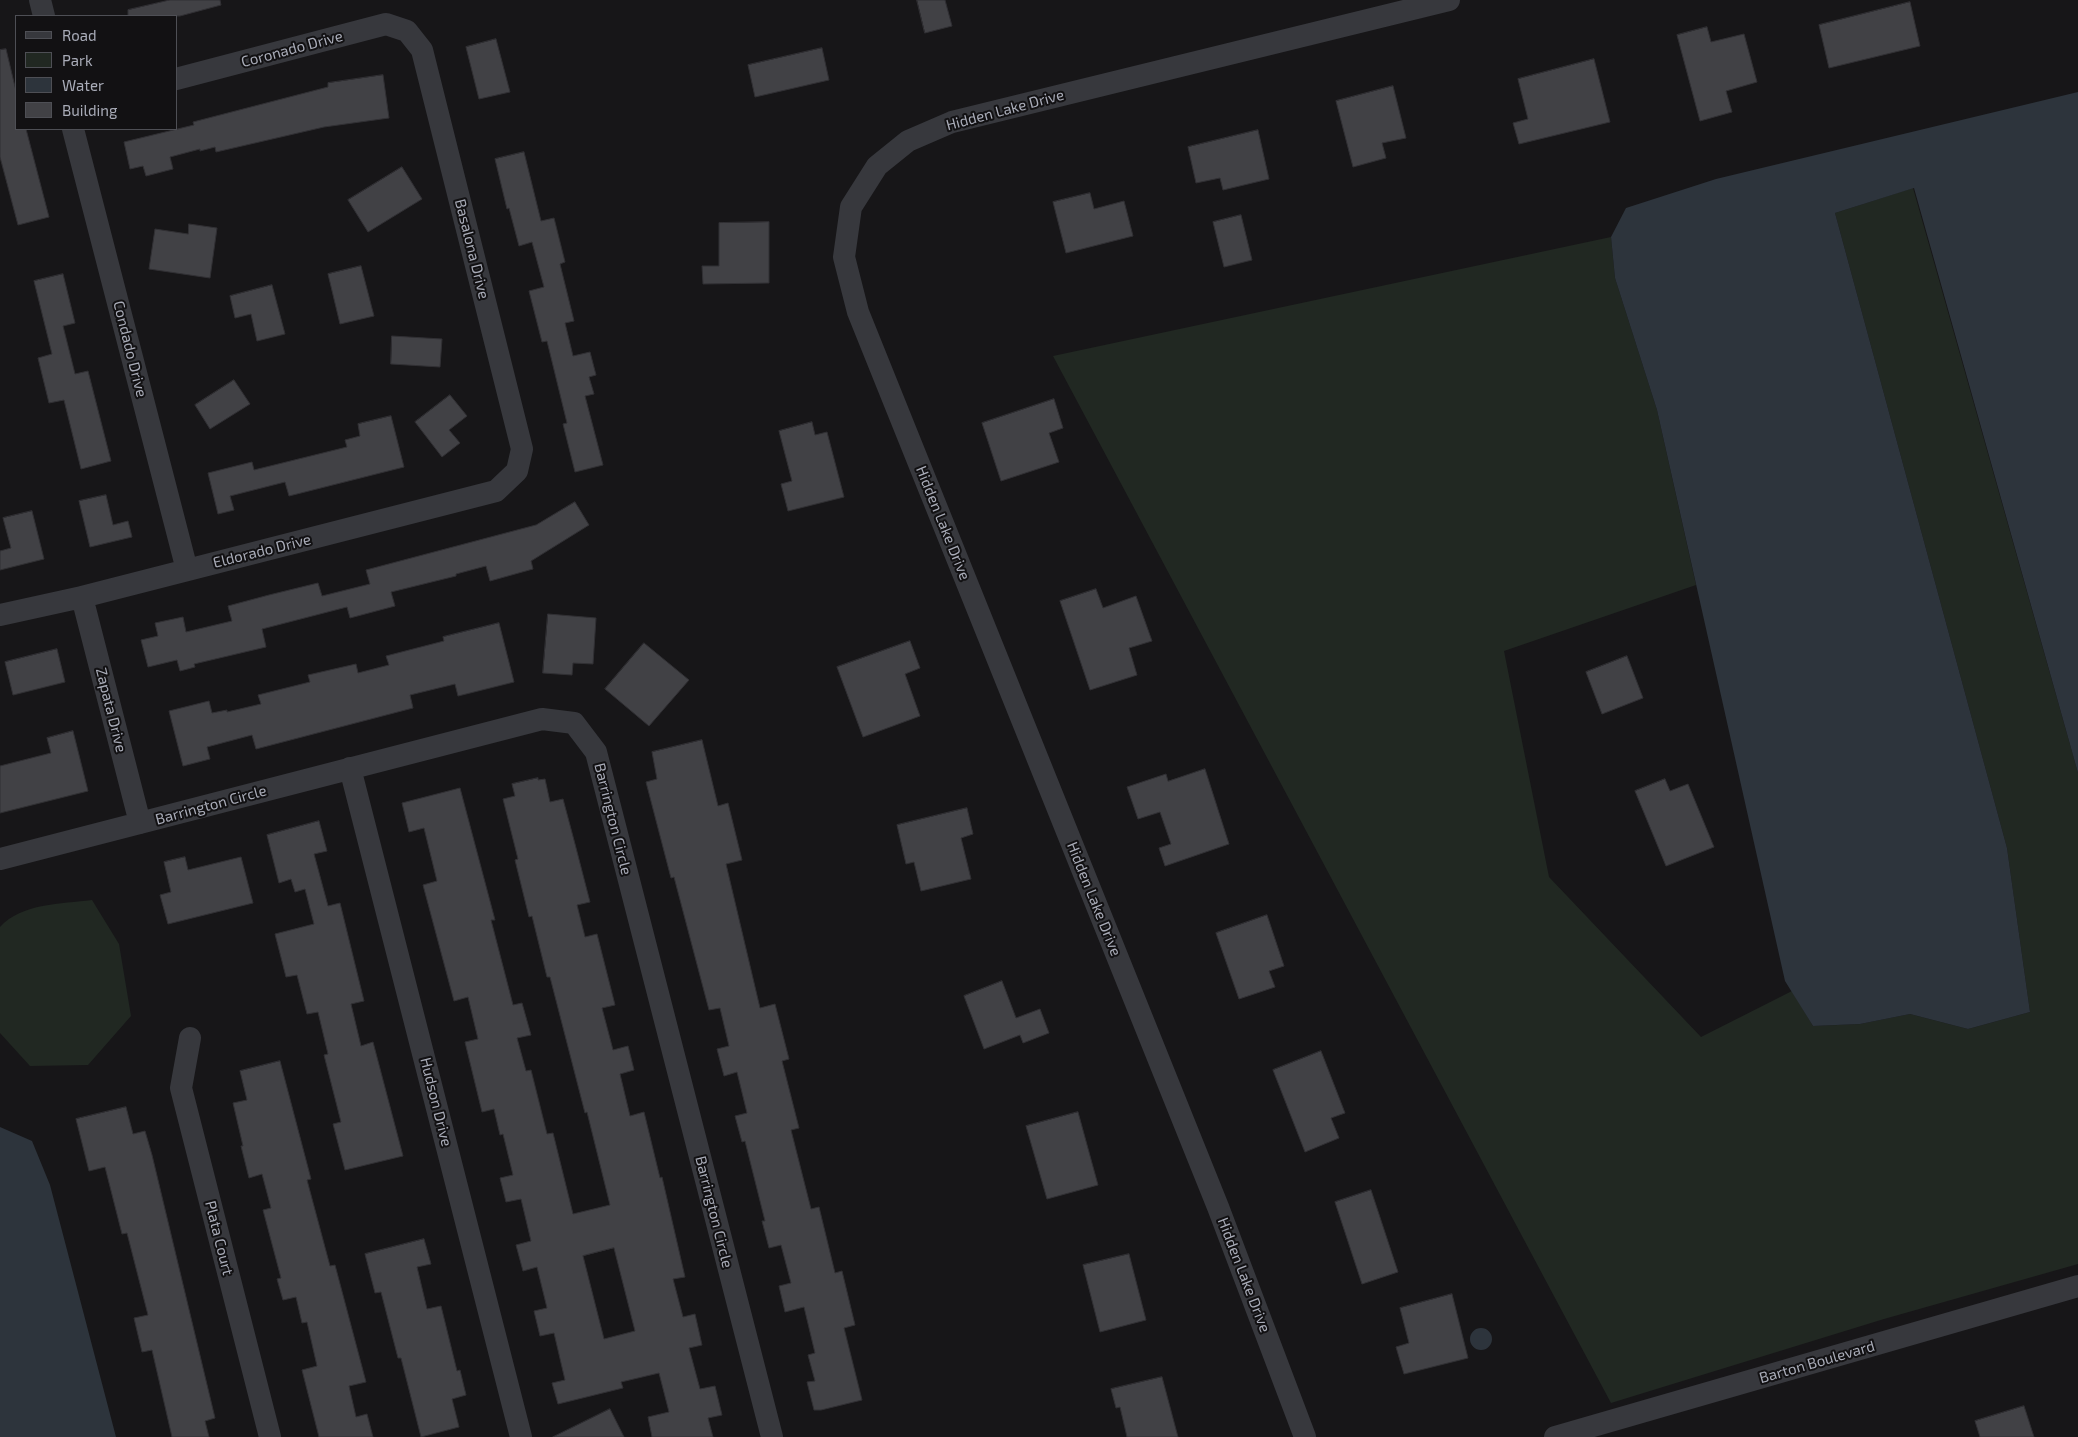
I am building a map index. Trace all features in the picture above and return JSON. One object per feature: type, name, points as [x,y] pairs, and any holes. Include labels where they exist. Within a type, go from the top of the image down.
[{"type":"street","points":[[40,0],[44,15]]},
{"type":"street","name":"Hidden Lake Drive","points":[[1305,1437],[1218,1207],[858,312],[844,257],[850,207],[877,166],[908,141],[952,122],[1449,0]]},
{"type":"street","name":"Coronado Drive","points":[[178,78],[386,24],[407,31]]},
{"type":"street","name":"Basalona Drive","points":[[407,31],[422,50],[522,449],[517,471]]},
{"type":"street","name":"Condado Drive","points":[[73,130],[187,570]]},
{"type":"street","name":"Eldorado Drive","points":[[0,615],[82,597],[496,491],[517,471]]},
{"type":"street","name":"Zapata Drive","points":[[82,597],[140,823]]},
{"type":"street","name":"Barrington Circle","points":[[0,859],[542,719],[574,723],[596,752],[772,1437]]},
{"type":"street","name":"Hudson Drive","points":[[350,768],[521,1437]]},
{"type":"street","name":"Plata Court","points":[[190,1038],[181,1088],[270,1437]]},
{"type":"street","name":"Barton Boulevard","points":[[1555,1437],[1580,1434],[2078,1286]]},
{"type":"green space","points":[[1913,188],[2078,773],[2078,1264],[1884,1319],[1611,1403],[1053,356],[1611,237],[1615,278],[1657,410],[1696,585],[1504,651],[1549,877],[1701,1037],[1792,991],[1813,1026],[1860,1024],[1910,1014],[1968,1029],[2030,1012],[2007,848],[1835,213]]},
{"type":"green space","points":[[92,900],[119,944],[131,1016],[88,1065],[30,1066],[0,1033],[0,927],[19,913],[31,909]]},
{"type":"water","points":[[2078,92],[2078,773],[1914,188],[1835,213],[2007,848],[2030,1012],[1968,1029],[1910,1014],[1860,1024],[1813,1026],[1785,981],[1657,410],[1615,278],[1611,237],[1626,208],[1716,179]]},
{"type":"water","points":[[0,1127],[32,1141],[50,1185],[116,1437],[0,1437]]},
{"type":"water","points":[[1481,1328],[1489,1331],[1492,1339],[1489,1347],[1481,1350],[1473,1347],[1470,1339],[1473,1331]]},
{"type":"building","points":[[170,0],[220,0],[221,5],[180,16],[128,15],[128,10]]},
{"type":"building","points":[[917,0],[945,0],[952,26],[925,33]]},
{"type":"building","points":[[1910,2],[1920,46],[1829,68],[1819,25]]},
{"type":"building","points":[[1707,27],[1711,42],[1744,34],[1757,82],[1726,91],[1732,112],[1700,121],[1677,35]]},
{"type":"building","points":[[496,39],[510,92],[479,99],[466,47]]},
{"type":"building","points":[[822,48],[829,80],[755,97],[748,65]]},
{"type":"building","points":[[6,49],[15,87],[15,130],[26,130],[49,217],[18,225],[0,157],[0,50]]},
{"type":"building","points":[[1594,59],[1610,122],[1519,144],[1513,123],[1528,119],[1518,79]]},
{"type":"building","points":[[383,75],[389,118],[324,127],[216,152],[215,147],[200,151],[200,149],[170,157],[173,169],[146,176],[143,166],[130,169],[124,142],[178,130],[194,125],[193,122],[328,87],[328,83]]},
{"type":"building","points":[[1393,86],[1406,138],[1382,143],[1386,158],[1353,167],[1336,101]]},
{"type":"building","points":[[1258,130],[1269,179],[1223,190],[1220,178],[1196,183],[1188,147]]},
{"type":"building","points":[[524,152],[541,221],[554,218],[565,262],[560,264],[574,321],[565,323],[573,356],[590,352],[596,375],[589,377],[594,394],[585,396],[603,465],[575,472],[563,424],[567,423],[547,341],[542,342],[529,291],[544,287],[532,242],[519,246],[509,208],[507,209],[495,159]]},
{"type":"building","points":[[402,167],[422,199],[368,232],[348,200]]},
{"type":"building","points":[[1090,193],[1094,209],[1124,201],[1133,236],[1066,253],[1053,202]]},
{"type":"building","points":[[1241,215],[1252,260],[1224,267],[1213,222]]},
{"type":"building","points":[[769,222],[769,283],[703,284],[702,266],[719,266],[719,223]]},
{"type":"building","points":[[189,224],[217,228],[210,278],[149,269],[155,229],[188,234]]},
{"type":"building","points":[[361,266],[374,316],[340,324],[328,274]]},
{"type":"building","points":[[63,274],[75,323],[63,326],[75,374],[88,371],[111,461],[81,469],[64,400],[49,403],[38,358],[52,354],[34,281]]},
{"type":"building","points":[[272,285],[285,334],[257,341],[251,314],[235,318],[230,296]]},
{"type":"building","points":[[392,336],[442,339],[440,367],[391,364]]},
{"type":"building","points":[[234,380],[250,404],[210,429],[195,405]]},
{"type":"building","points":[[450,395],[467,416],[449,430],[460,443],[442,457],[415,422]]},
{"type":"building","points":[[1054,399],[1063,428],[1049,433],[1059,462],[1001,481],[982,423]]},
{"type":"building","points":[[391,416],[404,467],[289,496],[285,482],[230,496],[234,510],[218,514],[208,473],[252,462],[254,470],[347,447],[345,440],[360,436],[358,424]]},
{"type":"building","points":[[812,422],[815,435],[827,432],[844,497],[788,511],[781,484],[792,481],[779,431]]},
{"type":"building","points":[[106,495],[113,525],[128,521],[132,537],[90,547],[79,501]]},
{"type":"building","points":[[575,502],[589,525],[531,561],[533,569],[490,581],[486,566],[456,574],[456,576],[391,592],[395,606],[350,618],[347,607],[262,629],[266,647],[194,664],[195,667],[180,671],[177,660],[148,667],[141,640],[158,636],[155,623],[183,617],[186,632],[232,621],[228,606],[269,595],[318,583],[322,596],[370,584],[366,570],[536,525]]},
{"type":"building","points":[[32,511],[44,559],[0,570],[0,551],[11,548],[3,518]]},
{"type":"building","points":[[1096,589],[1103,608],[1136,596],[1152,641],[1129,648],[1137,675],[1090,690],[1060,601]]},
{"type":"building","points":[[548,614],[596,618],[593,664],[573,663],[572,675],[543,673]]},
{"type":"building","points":[[499,623],[514,682],[458,696],[455,684],[410,695],[413,708],[256,749],[252,735],[207,747],[210,759],[183,766],[169,711],[209,701],[212,713],[227,710],[227,712],[261,704],[258,695],[310,682],[308,675],[356,664],[358,673],[389,665],[386,656],[444,641],[443,637]]},
{"type":"building","points":[[910,641],[920,668],[905,674],[920,716],[863,737],[837,667]]},
{"type":"building","points":[[644,643],[689,680],[649,726],[605,689]]},
{"type":"building","points":[[57,649],[65,682],[13,695],[5,662]]},
{"type":"building","points":[[1627,656],[1643,698],[1602,714],[1586,672]]},
{"type":"building","points":[[73,731],[88,791],[0,813],[0,766],[51,753],[47,738]]},
{"type":"building","points":[[702,740],[718,806],[728,803],[742,860],[726,864],[760,1008],[775,1004],[789,1059],[782,1061],[799,1128],[791,1130],[811,1209],[819,1207],[835,1273],[842,1271],[855,1325],[844,1328],[862,1400],[821,1410],[814,1410],[807,1382],[815,1381],[808,1355],[815,1353],[804,1307],[785,1312],[779,1286],[791,1283],[781,1245],[769,1248],[762,1221],[765,1221],[745,1141],[742,1142],[735,1116],[747,1113],[737,1072],[724,1076],[717,1049],[729,1046],[720,1008],[709,1010],[674,877],[671,878],[646,782],[657,779],[652,752]]},
{"type":"building","points":[[1205,769],[1229,844],[1165,866],[1159,848],[1171,844],[1160,812],[1138,819],[1127,787],[1166,774],[1168,781]]},
{"type":"building","points":[[538,778],[538,780],[545,779],[550,802],[563,799],[590,902],[577,905],[585,937],[597,934],[615,1005],[602,1008],[613,1050],[628,1046],[634,1070],[620,1074],[630,1116],[644,1112],[660,1178],[662,1177],[685,1277],[673,1279],[683,1317],[695,1314],[702,1345],[689,1348],[700,1389],[715,1386],[722,1415],[708,1418],[713,1437],[652,1437],[648,1417],[669,1412],[659,1373],[621,1382],[623,1388],[558,1404],[552,1383],[565,1380],[554,1333],[540,1336],[534,1311],[547,1308],[537,1267],[523,1271],[516,1245],[531,1241],[521,1199],[506,1202],[500,1178],[513,1175],[503,1134],[500,1135],[494,1109],[482,1112],[465,1042],[478,1039],[468,997],[454,1001],[423,885],[437,881],[424,828],[409,832],[402,803],[460,788],[495,920],[491,920],[513,1005],[522,1003],[531,1035],[517,1038],[526,1071],[531,1070],[547,1134],[553,1133],[573,1214],[610,1205],[550,977],[547,977],[532,916],[529,917],[515,860],[518,859],[503,799],[515,796],[512,784]],"holes":[[[614,1248],[635,1331],[604,1339],[583,1256]]]},
{"type":"building","points":[[1665,779],[1670,791],[1688,784],[1714,847],[1666,866],[1635,791]]},
{"type":"building","points":[[967,808],[973,834],[961,838],[971,879],[921,891],[914,862],[906,864],[897,825]]},
{"type":"building","points":[[319,821],[327,851],[314,854],[328,906],[340,903],[364,1001],[351,1004],[361,1046],[373,1042],[403,1156],[345,1170],[333,1124],[341,1122],[324,1055],[328,1054],[318,1012],[307,1014],[297,975],[286,977],[275,934],[314,924],[305,889],[295,892],[291,879],[279,883],[267,835]]},
{"type":"building","points":[[185,857],[188,870],[241,857],[253,903],[168,924],[160,895],[171,892],[164,862]]},
{"type":"building","points":[[1267,915],[1284,966],[1269,971],[1275,987],[1239,999],[1216,933]]},
{"type":"building","points":[[1002,981],[1016,1018],[1040,1009],[1049,1033],[1023,1043],[1020,1035],[984,1049],[964,996]]},
{"type":"building","points":[[1321,1051],[1345,1113],[1331,1118],[1339,1138],[1305,1152],[1273,1070]]},
{"type":"building","points":[[280,1061],[311,1179],[307,1180],[330,1266],[335,1265],[366,1382],[349,1386],[356,1417],[367,1414],[373,1437],[319,1437],[302,1370],[317,1366],[307,1322],[302,1323],[296,1297],[283,1300],[277,1279],[281,1278],[263,1210],[271,1208],[262,1174],[249,1178],[241,1146],[243,1146],[233,1103],[247,1100],[240,1071]]},
{"type":"building","points":[[126,1107],[133,1134],[145,1131],[152,1155],[215,1418],[205,1421],[209,1437],[172,1437],[152,1350],[142,1352],[134,1318],[148,1315],[127,1233],[122,1234],[105,1167],[89,1171],[76,1119]]},
{"type":"building","points":[[1078,1112],[1098,1185],[1047,1199],[1026,1126]]},
{"type":"building","points":[[1371,1190],[1398,1272],[1362,1284],[1335,1202]]},
{"type":"building","points":[[424,1239],[431,1264],[417,1267],[427,1309],[441,1306],[457,1371],[460,1370],[466,1395],[452,1399],[459,1427],[421,1437],[401,1358],[398,1358],[381,1292],[375,1293],[365,1254]]},
{"type":"building","points":[[1129,1254],[1146,1320],[1100,1332],[1083,1265]]},
{"type":"building","points":[[1452,1294],[1468,1358],[1404,1374],[1396,1347],[1409,1343],[1400,1308]]},
{"type":"building","points":[[1162,1377],[1178,1437],[1127,1437],[1120,1407],[1116,1408],[1111,1389]]},
{"type":"building","points":[[2024,1406],[2034,1437],[1980,1437],[1975,1421]]},
{"type":"building","points":[[610,1409],[624,1437],[553,1437]]}]
